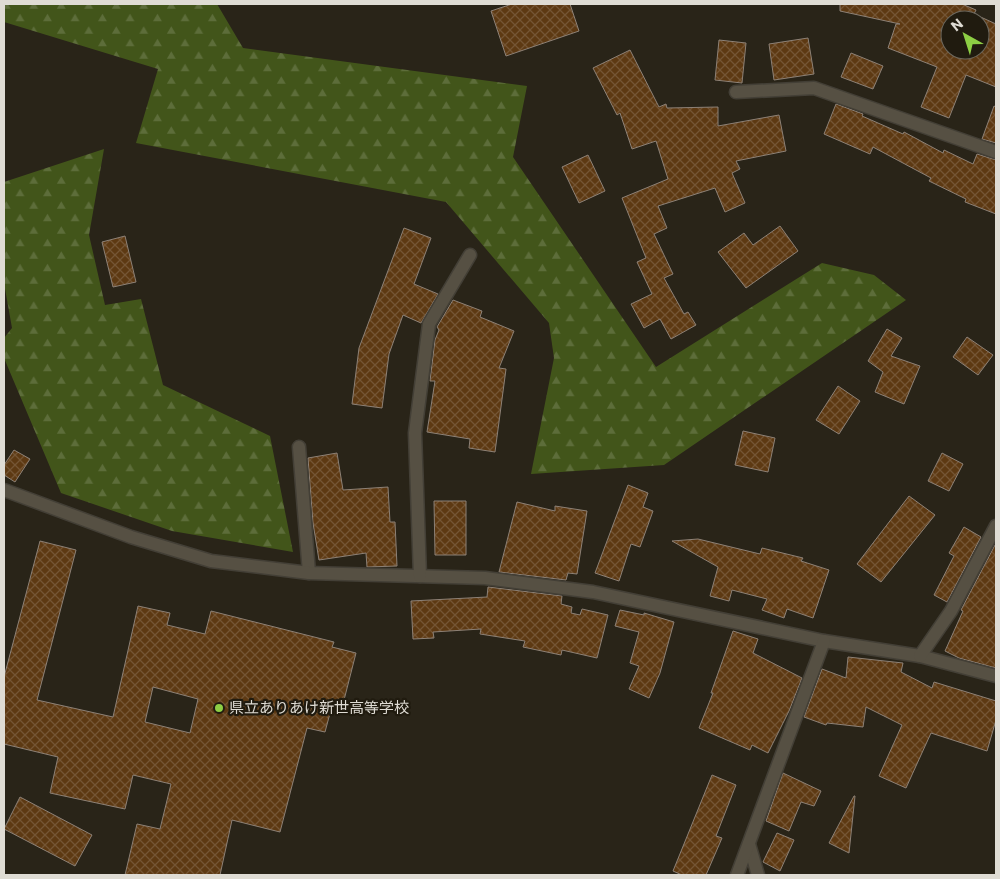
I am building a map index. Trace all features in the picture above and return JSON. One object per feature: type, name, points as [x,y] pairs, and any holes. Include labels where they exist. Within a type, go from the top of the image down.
[{"type":"street","points":[[736,92],[814,88],[996,152]]},
{"type":"street","points":[[420,576],[415,433],[429,324],[470,255]]},
{"type":"street","points":[[299,447],[309,573]]},
{"type":"street","points":[[4,490],[131,537],[212,561],[309,573],[486,578],[593,592],[824,641],[920,656],[996,676]]},
{"type":"street","points":[[920,656],[951,611],[996,526]]},
{"type":"street","points":[[737,875],[824,641]]},
{"type":"street","points":[[749,844],[758,875]]},
{"type":"green space","points":[[4,4],[217,4],[243,48],[527,86],[513,157],[656,367],[822,263],[874,275],[906,300],[664,465],[531,474],[554,358],[549,323],[446,202],[136,143],[158,69],[4,22]]},
{"type":"green space","points":[[104,149],[89,235],[105,305],[141,299],[163,385],[270,436],[293,552],[172,531],[61,493],[4,358],[4,338],[12,328],[4,283],[4,182]]},
{"type":"building","points":[[512,4],[570,4],[579,31],[506,56],[491,11]]},
{"type":"building","points":[[840,4],[962,4],[976,10],[940,10],[940,60],[990,60],[990,21],[996,24],[996,87],[966,75],[949,118],[921,107],[937,67],[888,48],[896,24],[900,24],[840,11]]},
{"type":"building","points":[[808,38],[814,74],[774,80],[769,44]]},
{"type":"building","points":[[719,40],[746,43],[742,83],[715,80]]},
{"type":"building","points":[[630,50],[659,107],[666,104],[667,108],[718,107],[718,126],[779,115],[786,151],[736,161],[740,169],[732,173],[745,203],[725,212],[715,188],[658,206],[667,228],[654,234],[673,274],[664,278],[684,314],[688,312],[696,325],[671,339],[660,319],[644,328],[631,304],[652,294],[637,262],[646,258],[622,198],[668,179],[656,141],[632,149],[620,113],[617,115],[593,68]]},
{"type":"building","points":[[851,53],[883,66],[873,89],[841,77]]},
{"type":"building","points":[[836,104],[863,114],[862,116],[903,134],[904,132],[943,153],[944,150],[973,164],[977,154],[996,160],[996,214],[965,202],[966,199],[929,181],[931,178],[873,147],[870,154],[824,134]]},
{"type":"building","points":[[994,106],[996,107],[996,143],[982,139]]},
{"type":"building","points":[[588,155],[605,191],[579,203],[562,167]]},
{"type":"building","points":[[780,226],[798,251],[746,288],[718,252],[744,233],[753,245]]},
{"type":"building","points":[[404,228],[431,238],[414,284],[438,294],[421,323],[403,315],[389,354],[382,408],[352,404],[359,348]]},
{"type":"building","points":[[125,236],[136,282],[113,287],[102,242]]},
{"type":"building","points":[[453,300],[482,311],[480,317],[514,331],[499,368],[506,369],[495,452],[469,448],[470,439],[427,432],[435,381],[430,381],[435,340],[439,330],[437,327]]},
{"type":"building","points":[[887,329],[902,338],[891,356],[920,366],[904,404],[875,392],[883,372],[868,361]]},
{"type":"building","points":[[967,337],[993,355],[978,375],[953,357]]},
{"type":"building","points":[[838,386],[860,401],[839,434],[816,420]]},
{"type":"building","points":[[743,431],[775,438],[768,472],[735,465]]},
{"type":"building","points":[[14,450],[30,459],[15,482],[4,475],[4,465]]},
{"type":"building","points":[[337,453],[343,490],[388,487],[390,522],[395,522],[397,566],[367,567],[366,553],[319,560],[313,523],[308,458]]},
{"type":"building","points":[[942,453],[963,464],[949,491],[928,481]]},
{"type":"building","points":[[628,485],[648,493],[643,507],[653,511],[640,547],[631,544],[619,581],[595,573]]},
{"type":"building","points":[[909,496],[935,515],[881,582],[857,564]]},
{"type":"building","points":[[434,501],[466,501],[466,555],[435,555]]},
{"type":"building","points":[[517,502],[555,511],[555,506],[587,511],[577,574],[568,573],[566,580],[499,572]]},
{"type":"building","points":[[964,527],[981,537],[947,602],[934,595],[954,556],[949,553]]},
{"type":"building","points":[[698,539],[760,554],[762,548],[803,558],[801,561],[829,570],[813,618],[787,609],[784,618],[762,610],[767,599],[732,590],[729,601],[710,596],[718,567],[672,541]]},
{"type":"building","points":[[40,541],[76,550],[37,700],[113,717],[138,606],[170,613],[167,625],[205,634],[211,611],[334,642],[332,647],[356,653],[343,704],[333,702],[325,732],[307,728],[280,832],[232,820],[220,875],[125,875],[137,824],[160,829],[171,784],[133,775],[125,809],[50,793],[58,757],[4,744],[4,677]],"holes":[[[153,687],[198,699],[190,733],[145,722]]]},
{"type":"building","points":[[995,545],[996,668],[959,658],[945,651],[963,611],[961,610]]},
{"type":"building","points":[[488,587],[562,596],[561,604],[572,607],[571,613],[580,615],[582,609],[608,615],[597,658],[562,650],[561,655],[523,647],[525,641],[480,634],[481,629],[433,632],[434,638],[413,639],[411,601],[487,597]]},
{"type":"building","points":[[620,610],[644,615],[644,613],[674,622],[660,673],[649,698],[629,689],[639,666],[630,663],[639,632],[615,626]]},
{"type":"building","points":[[733,631],[758,639],[753,653],[802,678],[789,711],[768,753],[752,745],[750,750],[699,728],[713,693],[711,693]]},
{"type":"building","points":[[848,657],[903,663],[901,672],[932,688],[934,682],[996,701],[996,720],[987,751],[931,733],[906,788],[879,776],[902,725],[866,707],[863,727],[827,723],[826,725],[804,717],[822,669],[846,678]]},
{"type":"building","points":[[783,773],[821,791],[814,806],[801,802],[789,831],[766,821]]},
{"type":"building","points":[[712,775],[736,785],[716,836],[722,838],[706,875],[682,875],[673,871]]},
{"type":"building","points":[[855,796],[849,853],[829,843]]},
{"type":"building","points":[[20,797],[92,835],[75,866],[4,829]]},
{"type":"building","points":[[777,833],[794,840],[780,871],[763,862]]},
{"type":"place","name":"県立ありあけ新世高等学校","points":[[219,708]]}]
